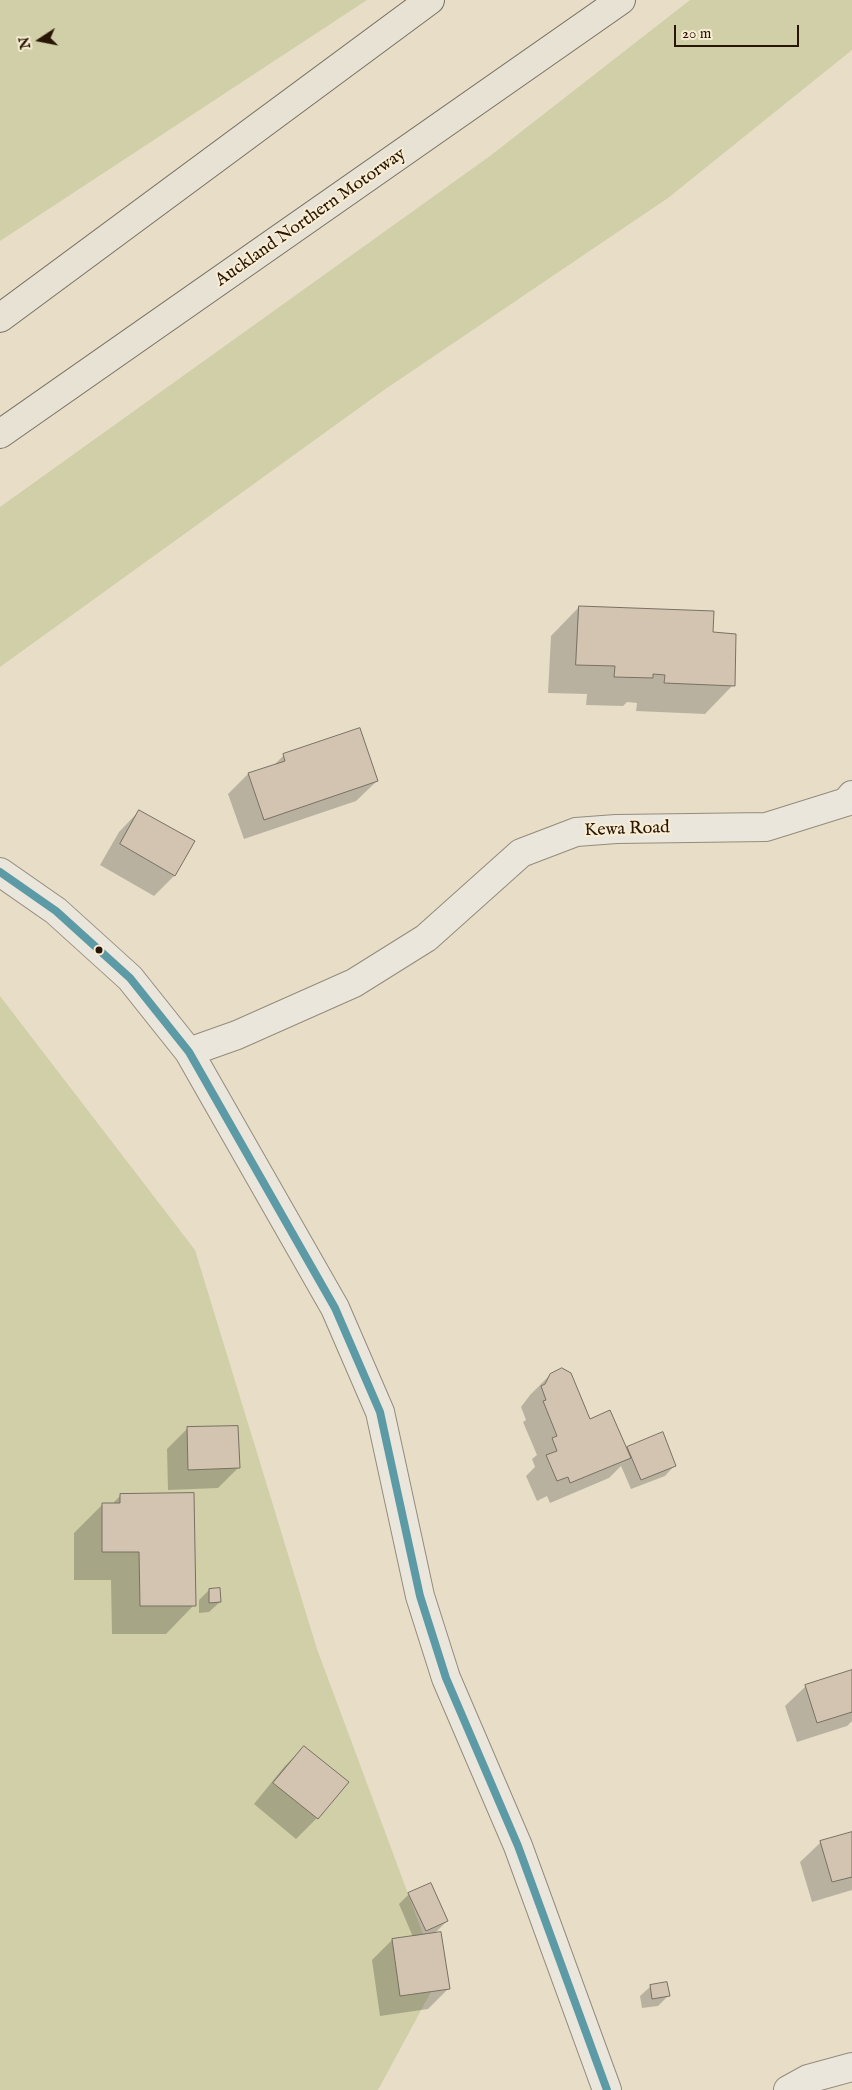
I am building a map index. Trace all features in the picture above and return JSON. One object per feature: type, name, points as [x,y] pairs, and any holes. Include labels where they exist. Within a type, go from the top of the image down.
[{"type":"highway","points":[[0,318],[430,0]]},
{"type":"highway","name":"Auckland Northern Motorway","points":[[0,434],[621,0]]},
{"type":"street","name":"Kewa Road","points":[[189,1052],[237,1036],[354,983],[426,938],[521,853],[576,832],[616,829],[766,827],[846,802],[852,795]]},
{"type":"street","points":[[0,872],[56,912],[130,978],[189,1052],[336,1308],[380,1412],[420,1596],[446,1678],[518,1846],[607,2090]]},
{"type":"street","points":[[788,2090],[808,2079],[852,2068]]},
{"type":"green space","points":[[0,0],[367,0],[0,241]]},
{"type":"green space","points":[[690,0],[852,0],[852,50],[668,198],[384,390],[0,667],[0,507],[490,156]]},
{"type":"green space","points":[[0,996],[195,1250],[317,1649],[439,1977],[378,2090],[0,2090]]},
{"type":"building","points":[[579,606],[714,611],[713,632],[736,634],[735,686],[664,683],[665,675],[653,674],[653,678],[614,677],[615,666],[576,665]]},
{"type":"building","points":[[360,728],[378,781],[264,820],[248,773],[285,761],[283,754]]},
{"type":"building","points":[[139,810],[195,841],[175,876],[120,844]]},
{"type":"building","points":[[562,1368],[571,1373],[590,1419],[610,1410],[631,1458],[570,1483],[568,1477],[557,1481],[546,1455],[557,1451],[552,1438],[557,1436],[543,1401],[546,1400],[541,1386],[545,1384],[550,1374]]},
{"type":"building","points":[[238,1426],[240,1468],[188,1470],[187,1427]]},
{"type":"building","points":[[663,1432],[676,1466],[641,1480],[627,1447]]},
{"type":"building","points":[[194,1493],[196,1606],[140,1606],[139,1552],[102,1552],[102,1503],[120,1503],[120,1494]]},
{"type":"building","points":[[220,1588],[221,1602],[209,1603],[209,1589]]},
{"type":"building","points":[[852,1670],[852,1712],[817,1723],[805,1685]]},
{"type":"building","points":[[304,1746],[349,1782],[318,1819],[273,1783]]},
{"type":"building","points":[[852,1832],[852,1877],[832,1882],[820,1841]]},
{"type":"building","points":[[431,1883],[448,1921],[426,1931],[408,1893]]},
{"type":"building","points":[[441,1932],[450,1989],[400,1996],[392,1939]]},
{"type":"building","points":[[667,1982],[670,1996],[652,1999],[650,1985]]},
{"type":"transit line","points":[[0,872],[56,911],[130,978],[189,1052],[335,1308],[380,1412],[420,1596],[446,1678],[518,1846],[607,2090]]}]
